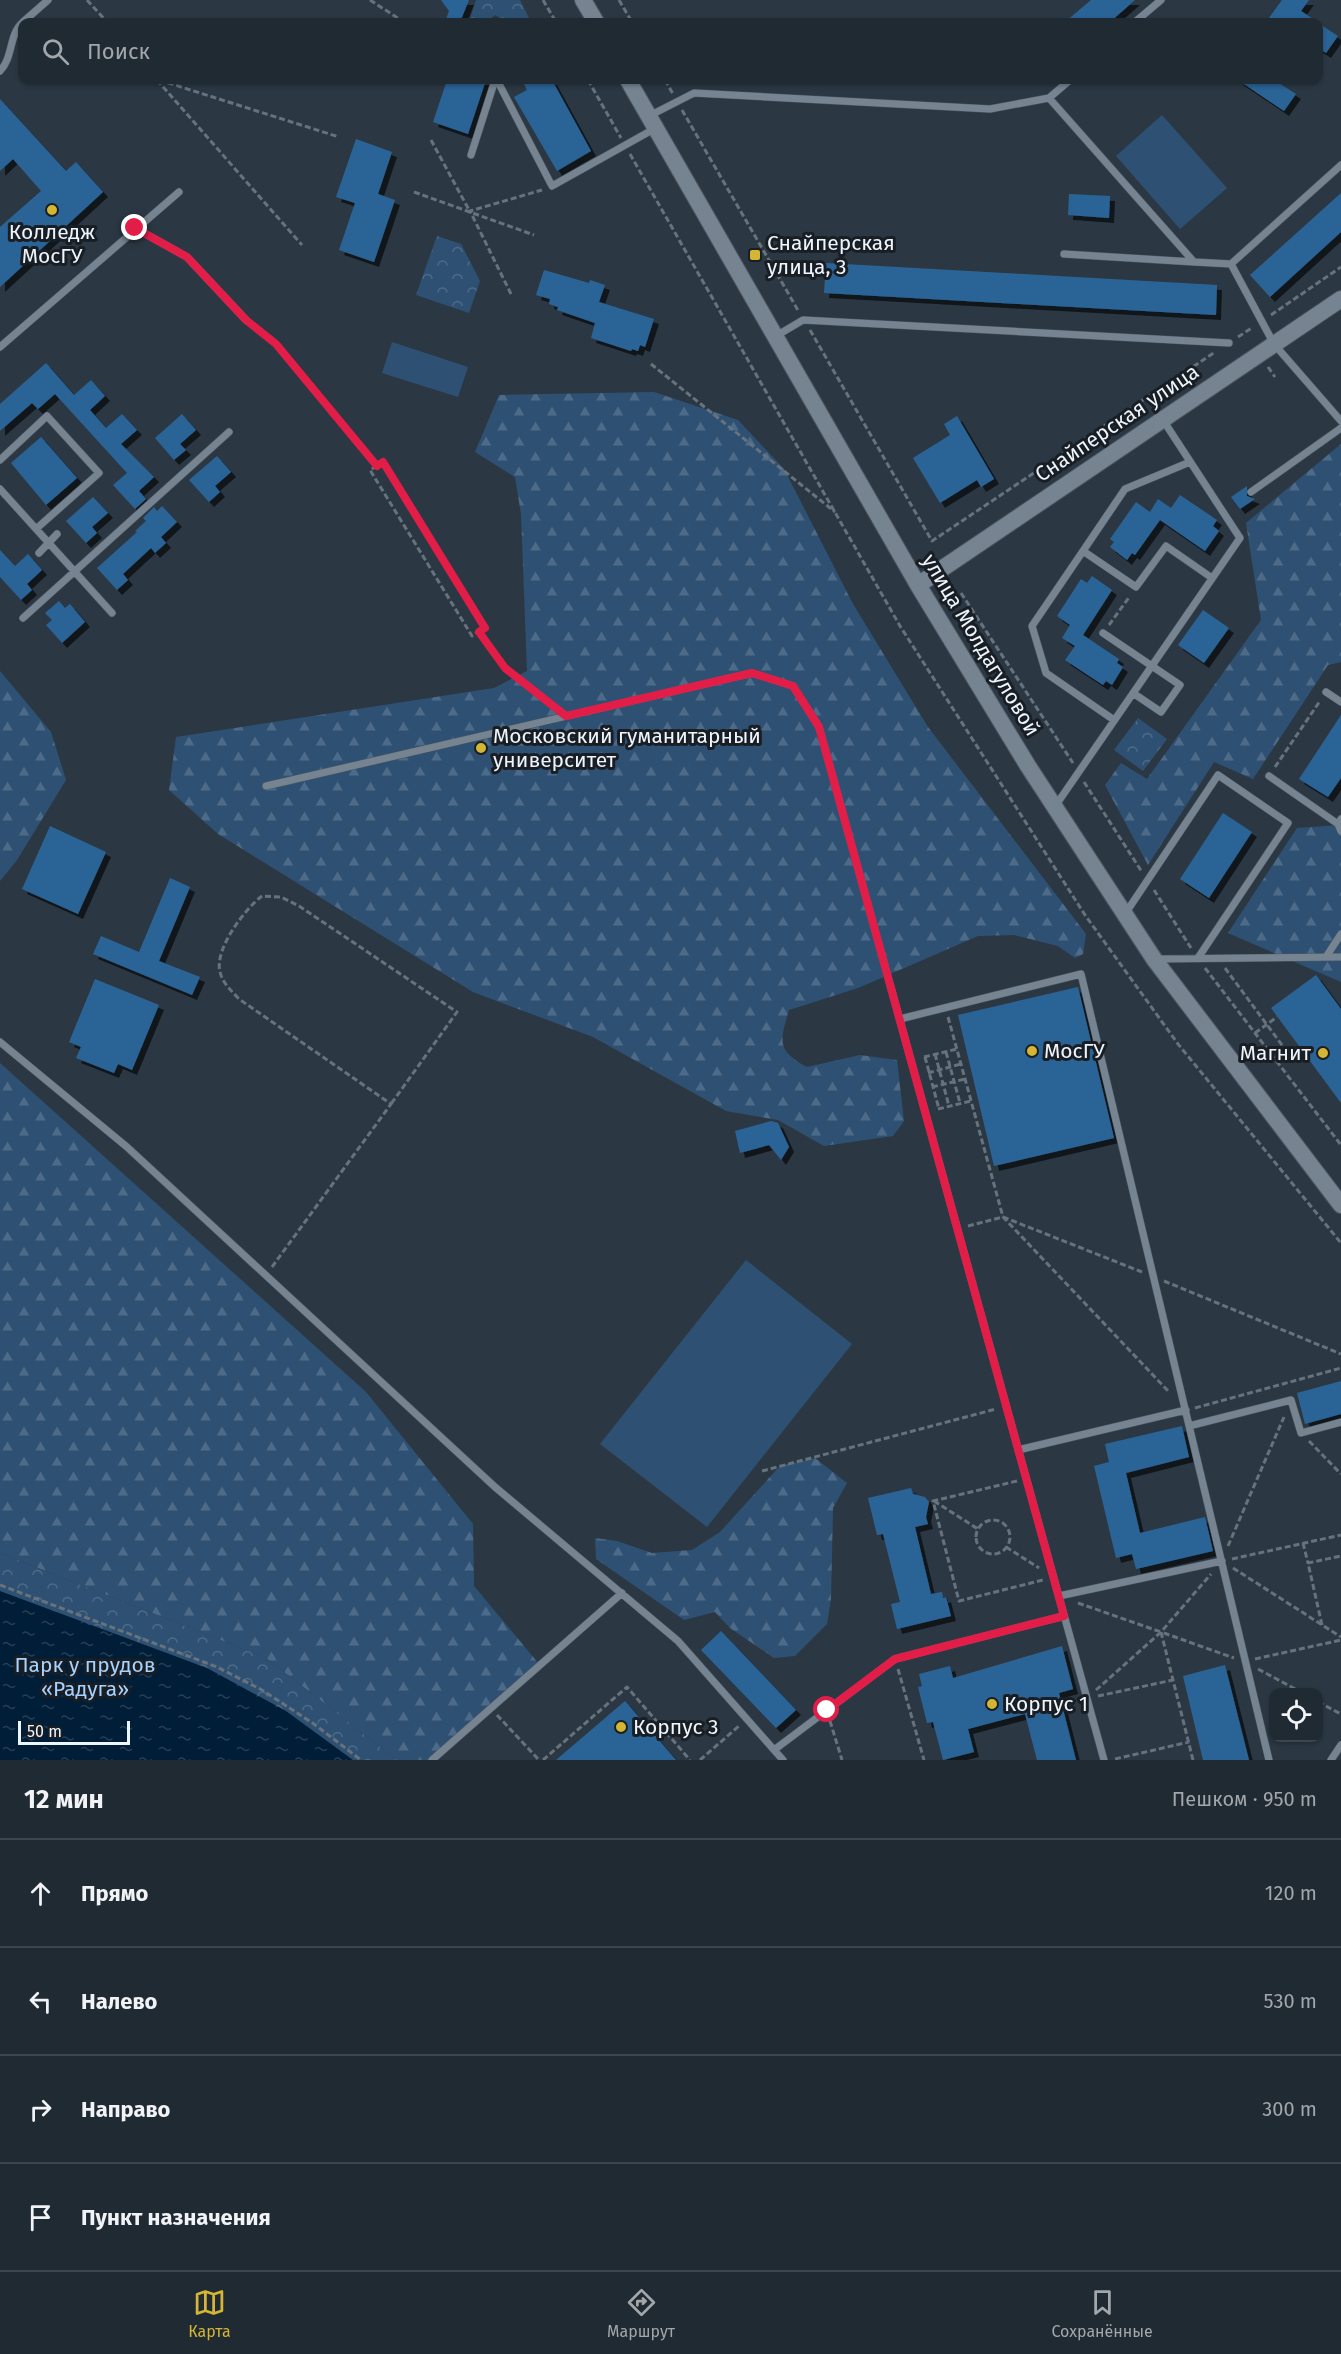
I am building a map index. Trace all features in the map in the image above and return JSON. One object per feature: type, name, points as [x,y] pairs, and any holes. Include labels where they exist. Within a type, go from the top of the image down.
[{"type":"street","points":[[583,0],[594,18]]},
{"type":"street","name":"улица Молдагуловой","points":[[630,84],[918,585],[1054,807],[1154,959],[1341,1205]]},
{"type":"street","name":"Снайперская улица","points":[[918,585],[1341,299]]},
{"type":"lane","points":[[28,18],[48,0]]},
{"type":"lane","points":[[1140,18],[1161,0]]},
{"type":"lane","points":[[0,71],[5,66],[18,27]]},
{"type":"lane","points":[[471,155],[495,84]]},
{"type":"lane","points":[[498,84],[552,186],[625,145],[652,122],[694,93],[990,109],[1049,98],[1065,84]]},
{"type":"lane","points":[[1049,98],[1194,262]]},
{"type":"lane","points":[[1064,254],[1231,264],[1341,165]]},
{"type":"lane","points":[[0,347],[179,192]]},
{"type":"lane","points":[[135,228],[187,257],[246,320]]},
{"type":"lane","points":[[1231,264],[1260,322],[1274,344],[1341,421]]},
{"type":"lane","points":[[776,336],[803,320],[1229,343]]},
{"type":"lane","points":[[0,460],[47,416],[99,473],[36,529]]},
{"type":"lane","points":[[1054,807],[1240,538],[1162,420]]},
{"type":"lane","points":[[1251,492],[1341,428]]},
{"type":"lane","points":[[23,618],[229,432]]},
{"type":"lane","points":[[1114,720],[1046,673],[1032,626],[1125,489],[1190,462]]},
{"type":"lane","points":[[2,494],[112,613]]},
{"type":"lane","points":[[39,553],[57,534]]},
{"type":"lane","points":[[1083,551],[1136,587],[1166,546],[1212,578]]},
{"type":"lane","points":[[1103,633],[1180,684],[1161,712],[1133,693]]},
{"type":"lane","points":[[266,786],[752,673],[793,686],[819,727],[1104,1760]]},
{"type":"lane","points":[[1326,692],[1341,702]]},
{"type":"lane","points":[[1125,914],[1218,775],[1288,823],[1198,958]]},
{"type":"lane","points":[[1269,776],[1340,825]]},
{"type":"lane","points":[[1326,957],[1341,934]]},
{"type":"lane","points":[[1154,959],[1341,957]]},
{"type":"lane","points":[[900,1019],[1081,974],[1269,1760]]},
{"type":"lane","points":[[0,1042],[127,1147],[495,1487],[678,1641],[783,1760]]},
{"type":"lane","points":[[1189,1426],[1291,1400],[1301,1433],[1341,1422]]},
{"type":"lane","points":[[1018,1450],[1186,1410]]},
{"type":"lane","points":[[1059,1596],[1222,1561]]},
{"type":"lane","points":[[432,1760],[622,1593]]},
{"type":"lane","points":[[774,1750],[895,1659],[1064,1616]]},
{"type":"lane","points":[[1330,1760],[1341,1745]]},
{"type":"path","points":[[87,0],[103,18]]},
{"type":"path","points":[[370,0],[398,18]]},
{"type":"path","points":[[543,0],[554,18]]},
{"type":"path","points":[[619,0],[630,18]]},
{"type":"path","points":[[161,84],[303,245]]},
{"type":"path","points":[[170,84],[339,137]]},
{"type":"path","points":[[590,84],[900,626],[1085,915],[1178,1044],[1341,1243]]},
{"type":"path","points":[[432,140],[511,294]]},
{"type":"path","points":[[470,212],[552,186]]},
{"type":"path","points":[[414,192],[534,235]]},
{"type":"path","points":[[932,542],[1341,267]]},
{"type":"path","points":[[246,320],[276,344],[377,466]]},
{"type":"path","points":[[651,364],[837,514]]},
{"type":"path","points":[[383,462],[485,628],[479,632],[472,636],[400,519],[370,470],[377,466],[383,462]]},
{"type":"path","points":[[1103,633],[1136,587]]},
{"type":"path","points":[[479,632],[505,668],[566,716]]},
{"type":"path","points":[[1269,776],[1326,692]]},
{"type":"path","points":[[266,1275],[391,1104],[457,1012],[299,906],[281,897],[262,896],[247,907],[221,951],[219,969],[225,985],[239,999],[391,1104]]},
{"type":"path","points":[[1217,958],[1293,1060]]},
{"type":"path","points":[[946,1007],[1003,1217],[1186,1410],[1341,1368]]},
{"type":"path","points":[[1255,1033],[1277,1017]]},
{"type":"path","points":[[911,1060],[957,1049]]},
{"type":"path","points":[[946,1052],[960,1103]]},
{"type":"path","points":[[935,1054],[949,1106]]},
{"type":"path","points":[[924,1057],[939,1109]]},
{"type":"path","points":[[915,1076],[961,1064]]},
{"type":"path","points":[[919,1090],[965,1078]]},
{"type":"path","points":[[926,1113],[971,1101]]},
{"type":"path","points":[[762,1471],[1006,1406]]},
{"type":"path","points":[[1301,1433],[1341,1474]]},
{"type":"path","points":[[933,1501],[1026,1479]]},
{"type":"path","points":[[933,1501],[978,1529]]},
{"type":"path","points":[[933,1501],[959,1601],[1054,1577]]},
{"type":"path","points":[[987,1521],[1001,1522],[1010,1536],[1006,1547],[996,1553],[986,1552],[978,1544],[978,1529],[987,1521]]},
{"type":"path","points":[[1222,1561],[1341,1535]]},
{"type":"path","points":[[1303,1543],[1322,1625]]},
{"type":"path","points":[[1006,1547],[1054,1577]]},
{"type":"path","points":[[1308,1563],[1341,1556]]},
{"type":"path","points":[[1222,1561],[1341,1638]]},
{"type":"path","points":[[0,1585],[217,1667],[297,1713],[361,1760]]},
{"type":"path","points":[[1059,1596],[1246,1662],[1294,1688]]},
{"type":"path","points":[[1087,1699],[1161,1632]]},
{"type":"path","points":[[1246,1662],[1341,1638]]},
{"type":"path","points":[[895,1659],[924,1760]]},
{"type":"path","points":[[1087,1699],[1173,1680]]},
{"type":"path","points":[[491,1708],[541,1760],[627,1687],[690,1760]]},
{"type":"path","points":[[1323,1705],[1341,1714]]},
{"type":"path","points":[[827,1710],[842,1760]]},
{"type":"path","points":[[700,1760],[747,1719]]},
{"type":"path","points":[[1109,1760],[1189,1742]]},
{"type":"green space","points":[[476,0],[520,0],[529,18],[501,18],[495,15],[492,18],[470,18]]},
{"type":"green space","points":[[1162,115],[1227,188],[1180,229],[1116,156]]},
{"type":"green space","points":[[437,236],[461,244],[480,281],[469,313],[416,295]]},
{"type":"green space","points":[[392,342],[468,367],[458,397],[382,373]]},
{"type":"green space","points":[[654,392],[738,420],[784,469],[853,604],[928,727],[1086,934],[1083,954],[1075,958],[1058,946],[1014,935],[978,936],[858,988],[789,1010],[783,1044],[790,1055],[807,1067],[860,1055],[897,1060],[904,1121],[893,1136],[824,1146],[778,1120],[726,1111],[593,1037],[473,992],[218,834],[169,790],[176,737],[494,688],[527,671],[521,514],[515,477],[475,452],[499,395]]},
{"type":"green space","points":[[1341,444],[1341,662],[1328,665],[1253,779],[1214,762],[1148,865],[1105,785],[1121,763],[1147,779],[1261,620],[1246,523]]},
{"type":"green space","points":[[0,671],[51,732],[66,780],[17,860],[0,881]]},
{"type":"green space","points":[[1138,718],[1167,739],[1143,771],[1114,750]]},
{"type":"green space","points":[[1341,825],[1341,982],[1228,933],[1297,828]]},
{"type":"green space","points":[[0,1063],[366,1392],[473,1524],[474,1586],[539,1664],[432,1760],[397,1760],[266,1658],[0,1553]]},
{"type":"green space","points":[[746,1260],[852,1344],[707,1527],[600,1444]]},
{"type":"green space","points":[[815,1458],[847,1483],[833,1508],[831,1599],[827,1624],[795,1656],[774,1658],[730,1628],[715,1612],[684,1620],[596,1559],[595,1538],[617,1541],[652,1553],[692,1550],[720,1532],[780,1466]]},
{"type":"green space","name":"Парк у прудов «Радуга»","points":[[0,1553],[266,1658],[397,1760],[0,1760]]},
{"type":"water","name":"Парк у прудов «Радуга»","points":[[0,1591],[207,1668],[286,1711],[353,1760],[0,1760]]},
{"type":"building","points":[[441,0],[469,0],[462,18],[446,18],[449,11]]},
{"type":"building","points":[[1091,0],[1135,0],[1115,18],[1070,18]]},
{"type":"building","points":[[1282,0],[1309,0],[1301,11],[1312,18],[1269,18]]},
{"type":"building","points":[[1323,26],[1338,36],[1326,53],[1323,51]]},
{"type":"building","points":[[446,84],[485,84],[468,134],[433,122]]},
{"type":"building","points":[[524,84],[554,84],[591,151],[557,171],[514,97],[527,90]]},
{"type":"building","points":[[1244,84],[1280,84],[1296,94],[1284,111]]},
{"type":"building","name":"Колледж МосГУ","points":[[0,99],[66,171],[76,162],[103,192],[0,287],[0,227],[41,191],[13,159],[0,171]]},
{"type":"building","points":[[356,139],[392,152],[378,194],[395,200],[374,262],[339,250],[355,203],[336,197]]},
{"type":"building","points":[[1341,193],[1341,232],[1270,297],[1250,275]]},
{"type":"building","points":[[1069,194],[1110,196],[1109,218],[1068,215]]},
{"type":"building","points":[[826,263],[1217,285],[1216,315],[824,293]]},
{"type":"building","points":[[544,270],[589,283],[590,280],[605,285],[599,302],[654,319],[645,347],[640,345],[638,351],[632,349],[631,351],[591,338],[595,323],[557,310],[558,307],[549,304],[550,299],[536,295]]},
{"type":"building","points":[[46,363],[74,395],[91,380],[105,396],[90,410],[106,428],[122,414],[137,430],[121,444],[154,477],[139,491],[146,499],[135,509],[113,485],[127,473],[55,394],[38,409],[32,403],[0,431],[0,404]]},
{"type":"building","points":[[182,414],[196,430],[180,444],[186,450],[174,460],[155,438]]},
{"type":"building","points":[[957,416],[994,479],[981,487],[977,480],[940,503],[913,458],[950,435],[944,424]]},
{"type":"building","points":[[41,437],[77,478],[46,505],[11,463]]},
{"type":"building","points":[[217,456],[231,472],[215,486],[220,492],[209,502],[189,480]]},
{"type":"building","points":[[1247,486],[1247,496],[1255,499],[1240,509],[1231,497]]},
{"type":"building","points":[[1180,495],[1217,520],[1213,526],[1219,531],[1205,551],[1160,520],[1135,555],[1132,553],[1127,560],[1110,547],[1114,542],[1110,539],[1136,502],[1150,512],[1158,499],[1171,508]]},
{"type":"building","points":[[93,497],[108,513],[92,527],[97,533],[86,543],[66,521]]},
{"type":"building","points":[[162,506],[177,522],[161,537],[166,543],[155,553],[151,548],[123,574],[128,580],[117,590],[97,568],[137,532],[135,531],[146,521],[143,518],[154,507],[157,511]]},
{"type":"building","points":[[0,550],[15,566],[28,554],[42,570],[27,584],[32,590],[21,600],[0,577]]},
{"type":"building","points":[[1092,576],[1112,590],[1083,635],[1119,659],[1117,663],[1123,667],[1112,685],[1106,681],[1103,685],[1065,660],[1075,646],[1062,638],[1070,625],[1057,616],[1081,579],[1087,583]]},
{"type":"building","points":[[59,601],[65,608],[70,604],[85,622],[62,643],[46,625],[52,620],[45,613]]},
{"type":"building","points":[[1203,610],[1229,628],[1204,663],[1178,645]]},
{"type":"building","points":[[1341,715],[1341,778],[1328,797],[1299,779]]},
{"type":"building","points":[[1223,813],[1252,832],[1209,898],[1180,879]]},
{"type":"building","points":[[50,826],[106,852],[78,914],[22,889]]},
{"type":"building","points":[[170,878],[190,887],[159,961],[200,977],[192,995],[93,954],[101,936],[139,952]]},
{"type":"building","name":"Магнит","points":[[1316,975],[1341,1009],[1341,1103],[1271,1008]]},
{"type":"building","points":[[95,979],[159,1005],[132,1070],[118,1064],[114,1073],[76,1058],[81,1047],[69,1042]]},
{"type":"building","name":"МосГУ","points":[[1078,987],[1114,1138],[994,1166],[958,1015]]},
{"type":"building","points":[[771,1121],[778,1123],[789,1147],[781,1160],[769,1145],[740,1153],[735,1131]]},
{"type":"building","points":[[1341,1381],[1341,1414],[1305,1424],[1297,1393]]},
{"type":"building","points":[[1182,1426],[1189,1457],[1126,1473],[1140,1533],[1205,1517],[1213,1551],[1136,1569],[1132,1554],[1116,1558],[1094,1466],[1109,1462],[1105,1444]]},
{"type":"building","points":[[911,1488],[913,1494],[925,1497],[929,1502],[926,1517],[928,1524],[915,1527],[931,1594],[942,1592],[943,1598],[946,1597],[951,1616],[897,1629],[891,1604],[900,1602],[883,1534],[877,1535],[868,1498]]},
{"type":"building","points":[[721,1631],[796,1710],[776,1728],[701,1650]]},
{"type":"building","name":"Корпус 1","points":[[1062,1646],[1073,1689],[1059,1693],[1076,1760],[1037,1760],[1025,1714],[968,1729],[974,1752],[943,1760],[933,1722],[927,1723],[918,1687],[922,1686],[919,1674],[950,1666],[953,1678]]},
{"type":"building","points":[[1225,1665],[1249,1760],[1203,1760],[1183,1676]]},
{"type":"building","name":"Корпус 3","points":[[625,1701],[676,1760],[556,1760]]},
{"type":"place","name":"Колледж МосГУ","points":[[52,210]]},
{"type":"place","name":"Снайперская улица, 3","points":[[755,255]]},
{"type":"place","name":"Московский гуманитарный университет","points":[[481,748]]},
{"type":"place","name":"МосГУ","points":[[1032,1051]]},
{"type":"place","name":"Магнит","points":[[1323,1053]]},
{"type":"place","name":"Корпус 1","points":[[992,1704]]},
{"type":"place","name":"Корпус 3","points":[[621,1727]]},
{"type":"route","points":[[135,228],[187,257],[246,320],[276,344],[377,466],[383,462],[485,628],[479,632],[505,668],[566,716],[752,673],[793,686],[819,727],[1064,1616],[895,1659],[827,1710]]}]
